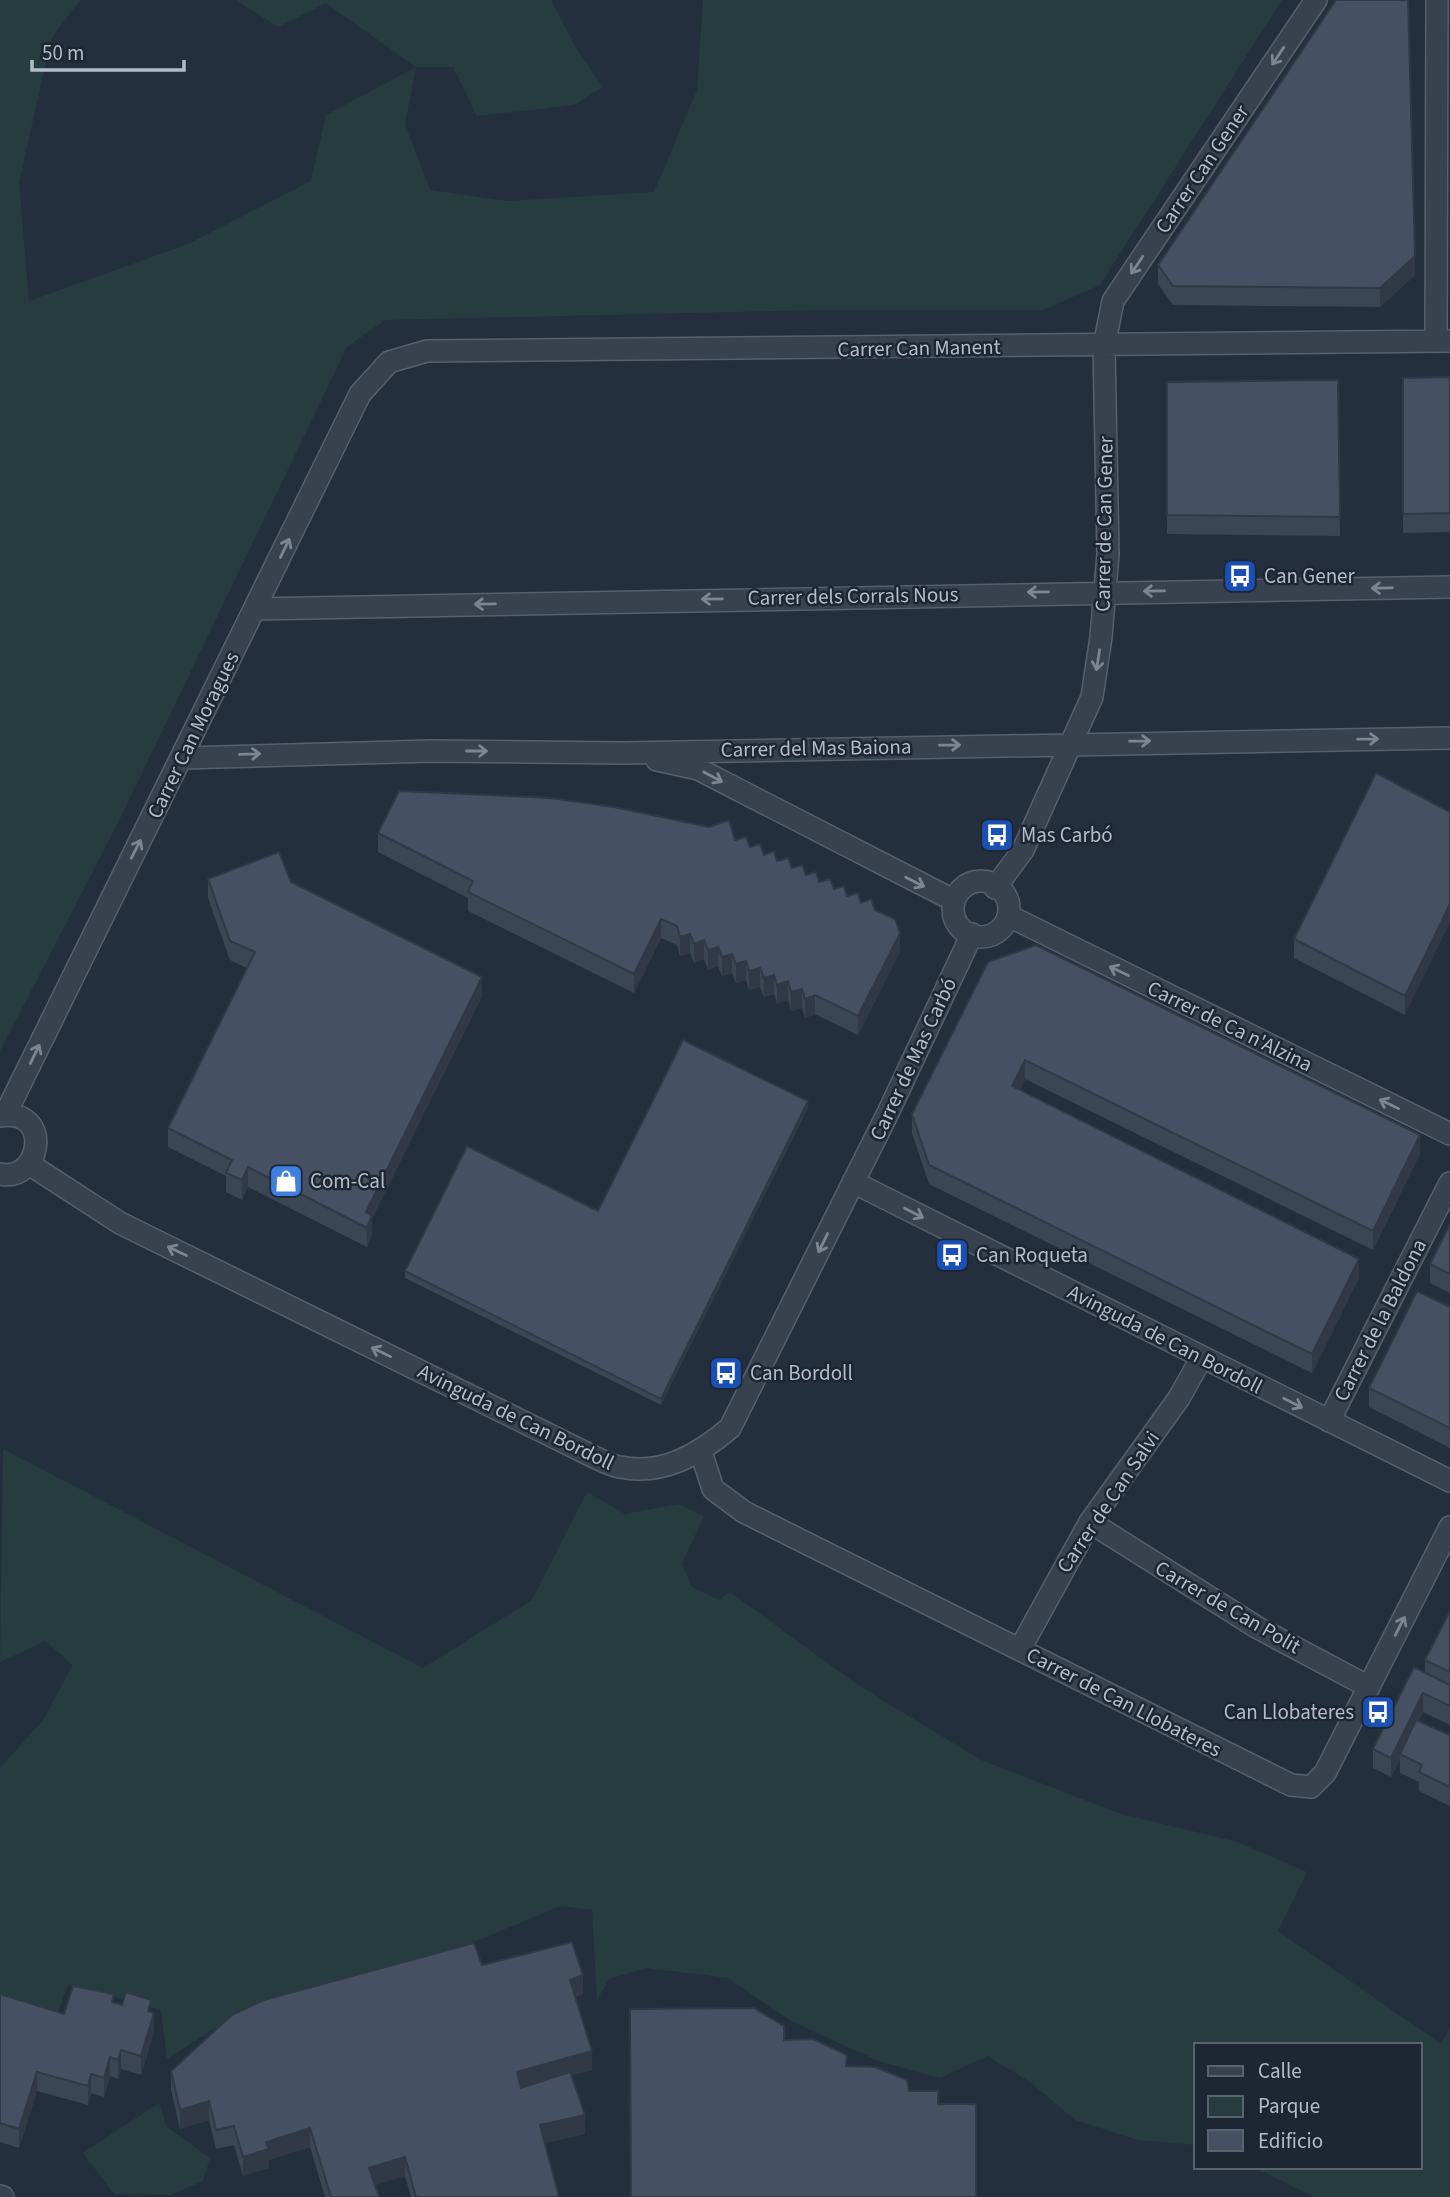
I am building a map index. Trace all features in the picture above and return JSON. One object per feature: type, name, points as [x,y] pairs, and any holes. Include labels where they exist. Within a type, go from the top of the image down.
[{"type":"street","name":"Carrer Can Gener","points":[[1104,346],[1113,301],[1317,0]]},
{"type":"street","points":[[1437,0],[1443,341]]},
{"type":"street","name":"Carrer Can Manent","points":[[389,362],[427,351],[1443,341]]},
{"type":"street","name":"Carrer de Can Gener","points":[[995,888],[1023,850],[1091,697],[1106,592],[1108,554],[1104,346]]},
{"type":"street","name":"Carrer Can Moragues","points":[[3,1115],[360,394],[389,362]]},
{"type":"street","name":"Carrer dels Corrals Nous","points":[[255,609],[1450,587]]},
{"type":"street","name":"Carrer del Mas Baiona","points":[[181,758],[418,751],[624,753],[1072,742],[1450,738]]},
{"type":"street","points":[[624,753],[698,769],[953,900]]},
{"type":"street","points":[[981,882],[995,888],[1010,903],[1011,917],[999,933],[972,934],[958,925],[953,914],[953,900],[968,884],[981,882]]},
{"type":"street","name":"Carrer de Ca n'Alzina","points":[[1011,917],[1450,1135]]},
{"type":"street","name":"Carrer de Mas Carbó","points":[[853,1182],[972,934]]},
{"type":"street","points":[[0,1174],[19,1172],[29,1164],[37,1143],[31,1124],[19,1116],[3,1115]]},
{"type":"street","name":"Avinguda de Can Bordoll","points":[[29,1164],[120,1223],[619,1467],[673,1464],[701,1452],[730,1428],[853,1182],[1450,1481]]},
{"type":"street","name":"Carrer de la Baldona","points":[[1329,1421],[1450,1183]]},
{"type":"street","name":"Carrer de Can Salvi","points":[[1020,1649],[1090,1522],[1179,1398],[1202,1357]]},
{"type":"street","name":"Carrer de Can Llobateres","points":[[701,1452],[713,1489],[744,1511],[1291,1785],[1311,1787],[1325,1773],[1450,1527]]},
{"type":"street","name":"Carrer de Can Polit","points":[[1090,1522],[1258,1628],[1369,1687]]},
{"type":"green space","points":[[0,0],[80,0],[51,39],[19,183],[29,301],[188,244],[311,181],[326,115],[416,67],[405,124],[430,190],[507,201],[654,192],[697,90],[703,0],[1282,0],[1100,285],[1043,310],[818,310],[385,320],[347,347],[117,825],[0,1051]]},
{"type":"green space","points":[[236,0],[551,0],[576,48],[603,87],[574,105],[477,116],[453,67],[416,67],[326,3],[278,27]]},
{"type":"green space","points":[[3,1449],[423,1668],[532,1600],[587,1492],[625,1514],[678,1504],[704,1516],[682,1564],[692,1587],[719,1600],[730,1592],[858,1685],[981,1760],[1121,1814],[1238,1842],[1307,1872],[1278,1931],[1441,2044],[1450,2028],[1450,2197],[1314,2197],[1258,2169],[1422,2169],[1422,2043],[1194,2043],[1194,2145],[1138,2140],[1075,2120],[1030,2082],[988,2056],[940,2078],[881,2062],[791,2021],[728,1978],[647,1968],[609,1979],[597,2000],[592,1910],[560,1906],[451,1952],[256,2007],[212,2030],[167,2059],[161,2010],[68,1984],[55,2022],[0,2005],[0,1768],[43,1720],[73,1665],[45,1641],[0,1662]]},
{"type":"green space","points":[[159,2103],[167,2127],[210,2158],[203,2181],[171,2195],[114,2194],[83,2153]]},
{"type":"building","points":[[1336,0],[1408,0],[1415,256],[1380,288],[1173,286],[1158,265]]},
{"type":"building","points":[[1450,377],[1450,513],[1403,514],[1403,378]]},
{"type":"building","points":[[1338,380],[1340,517],[1167,515],[1167,382]]},
{"type":"building","points":[[1376,773],[1450,812],[1450,904],[1405,996],[1294,939]]},
{"type":"building","points":[[399,791],[551,798],[614,807],[709,827],[729,820],[735,840],[746,837],[750,847],[760,844],[764,855],[774,851],[777,861],[788,858],[792,868],[802,865],[806,875],[816,872],[819,882],[830,879],[834,889],[844,886],[847,896],[858,893],[861,903],[871,899],[875,910],[895,919],[900,933],[858,1016],[815,995],[805,999],[802,989],[791,992],[788,981],[777,985],[774,975],[764,978],[760,968],[749,971],[746,961],[736,964],[732,954],[722,957],[718,947],[708,950],[704,940],[694,944],[690,934],[680,937],[677,926],[661,919],[634,974],[468,892],[473,881],[378,833]]},
{"type":"building","points":[[279,852],[291,882],[482,977],[366,1212],[372,1216],[367,1228],[248,1167],[242,1180],[226,1173],[232,1160],[168,1128],[255,952],[230,941],[208,879]]},
{"type":"building","points":[[1036,945],[1420,1135],[1373,1231],[1025,1060],[1012,1086],[1359,1259],[1312,1354],[929,1165],[912,1114],[988,962]]},
{"type":"building","points":[[683,1040],[808,1101],[661,1399],[405,1271],[467,1146],[598,1211]]},
{"type":"building","points":[[1450,1224],[1450,1274],[1430,1264]]},
{"type":"building","points":[[1417,1291],[1450,1307],[1450,1428],[1369,1388]]},
{"type":"building","points":[[1450,1611],[1450,1672],[1425,1660]]},
{"type":"building","points":[[1414,1667],[1450,1685],[1450,1706],[1423,1693],[1391,1758],[1373,1749]]},
{"type":"building","points":[[1416,1720],[1450,1735],[1450,1787],[1419,1772],[1422,1765],[1400,1754]]},
{"type":"building","points":[[572,1942],[583,1975],[570,1980],[592,2051],[517,2072],[521,2088],[570,2072],[585,2115],[540,2125],[559,2197],[416,2197],[405,2157],[369,2168],[379,2197],[331,2197],[310,2128],[266,2142],[269,2149],[243,2157],[234,2126],[216,2130],[209,2101],[180,2110],[171,2071],[232,2015],[264,2000],[474,1943],[482,1965]]},
{"type":"building","points":[[73,1986],[114,1994],[112,2002],[122,2005],[126,1992],[151,2000],[148,2011],[154,2013],[141,2056],[121,2050],[118,2060],[110,2057],[104,2078],[91,2074],[88,2086],[37,2072],[19,2129],[0,2123],[0,1994],[64,2014]]},
{"type":"building","points":[[754,2008],[784,2026],[784,2040],[813,2039],[847,2055],[846,2066],[875,2067],[907,2080],[909,2091],[938,2091],[938,2104],[976,2104],[976,2197],[631,2197],[630,2009]]},
{"type":"place","name":"Can Gener","points":[[1240,576]]},
{"type":"place","name":"Mas Carbó","points":[[997,835]]},
{"type":"place","name":"Com-Cal","points":[[286,1181]]},
{"type":"place","name":"Can Roqueta","points":[[952,1255]]},
{"type":"place","name":"Can Bordoll","points":[[726,1373]]},
{"type":"place","name":"Can Llobateres","points":[[1378,1712]]}]
